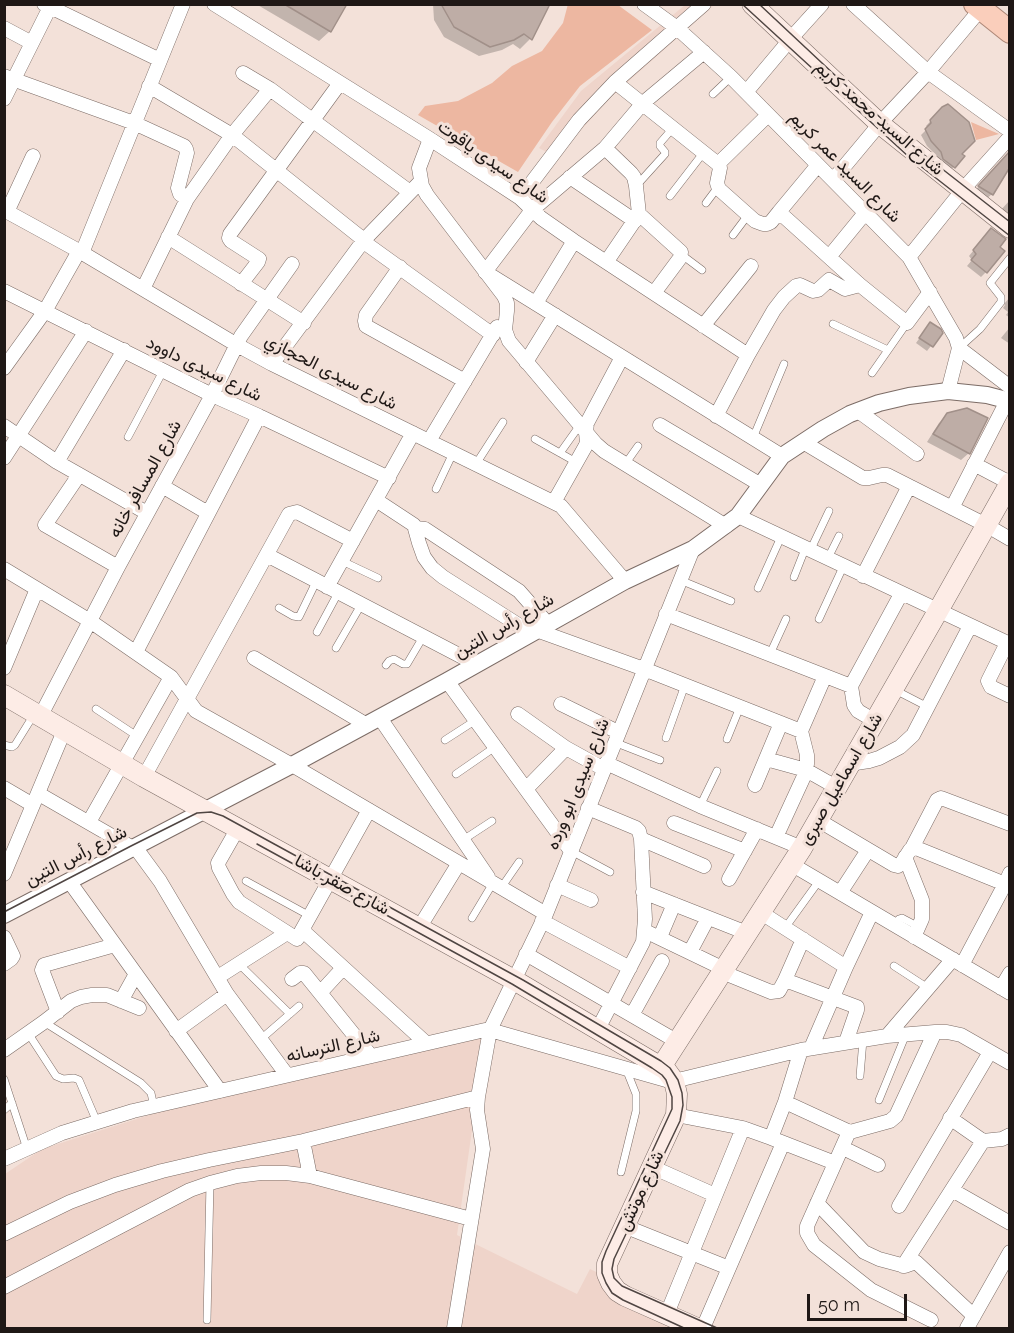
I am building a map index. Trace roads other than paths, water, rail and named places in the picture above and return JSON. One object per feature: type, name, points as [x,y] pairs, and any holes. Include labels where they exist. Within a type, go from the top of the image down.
[{"type":"highway","points":[[985,6],[1010,12]]},
{"type":"highway","points":[[985,6],[1010,32]]},
{"type":"main road","name":"شارع السيد محمد كريم","points":[[752,4],[880,124],[1010,228]]},
{"type":"main road","name":"شارع اسماعيل صبرى","points":[[667,1074],[678,1041],[797,856],[1010,483]]},
{"type":"main road","name":"شارع صقر باشا","points":[[4,695],[144,777],[514,980],[598,1029],[667,1074]]},
{"type":"main road","name":"شارع موتش","points":[[666,1316],[617,1290],[607,1274],[607,1264],[676,1115],[677,1094],[667,1074]]},
{"type":"main road","points":[[666,1316],[697,1329]]},
{"type":"street","points":[[7,360],[45,311],[81,252],[183,4]]},
{"type":"street","name":"شارع سيدى ياقوت","points":[[214,4],[520,198],[532,210],[574,241],[748,355]]},
{"type":"street","name":"شارع السيد عمر كريم","points":[[644,4],[677,28],[747,92],[909,257],[951,327],[959,348]]},
{"type":"street","points":[[520,198],[579,120],[615,82],[704,4]]},
{"type":"street","points":[[747,92],[822,4]]},
{"type":"street","points":[[853,4],[928,72],[1010,131]]},
{"type":"street","points":[[833,180],[985,6]]},
{"type":"street","points":[[4,99],[9,77],[55,7],[160,60]]},
{"type":"street","points":[[4,28],[32,43]]},
{"type":"street","points":[[485,272],[532,210],[605,148],[643,103],[704,52]]},
{"type":"street","points":[[243,74],[270,89],[410,192]]},
{"type":"street","points":[[9,77],[134,123],[185,147],[187,153],[178,188],[180,194],[187,199]]},
{"type":"street","points":[[615,82],[718,164],[720,168],[718,187],[748,216],[759,223],[771,222],[818,165]]},
{"type":"street","points":[[241,284],[259,259],[231,241],[229,236],[340,83]]},
{"type":"street","points":[[149,87],[232,135],[368,244],[493,335]]},
{"type":"street","points":[[143,289],[187,199],[232,135],[270,89]]},
{"type":"street","points":[[718,164],[768,115]]},
{"type":"street","points":[[909,257],[1010,136]]},
{"type":"street","points":[[430,139],[419,168],[427,195],[504,296],[507,303],[505,330],[509,341],[604,451],[732,521],[781,537],[1008,644],[988,681],[991,687],[1010,696]]},
{"type":"street","points":[[605,148],[631,172],[636,186],[637,218],[607,261]]},
{"type":"street","points":[[6,211],[33,156]]},
{"type":"street","points":[[570,177],[637,218],[680,250],[682,255],[654,293]]},
{"type":"street","points":[[272,364],[364,240],[421,181]]},
{"type":"street","name":"شارع سيدى الحجازي","points":[[6,211],[81,252],[272,364],[561,506],[626,581]]},
{"type":"street","points":[[779,212],[860,285],[907,323],[930,292]]},
{"type":"street","points":[[829,257],[865,213]]},
{"type":"street","points":[[168,237],[304,323]]},
{"type":"street","points":[[536,303],[574,241]]},
{"type":"street","name":"شارع المسافر خانه","points":[[37,715],[212,395],[241,336],[292,264]]},
{"type":"street","points":[[703,326],[751,266]]},
{"type":"street","points":[[399,267],[366,315],[364,321],[366,326],[465,381]]},
{"type":"street","points":[[485,272],[782,456]]},
{"type":"street","points":[[716,416],[774,310],[797,285],[813,291],[818,290],[829,280],[845,289],[860,285]]},
{"type":"street","name":"شارع سيدى داوود","points":[[4,291],[212,395],[389,478]]},
{"type":"street","points":[[429,441],[507,311]]},
{"type":"street","points":[[526,362],[555,315]]},
{"type":"street","points":[[4,458],[86,331]]},
{"type":"street","points":[[948,391],[959,348],[1009,396],[952,508]]},
{"type":"street","points":[[57,462],[124,350]]},
{"type":"street","points":[[554,502],[587,443],[583,429],[622,357]]},
{"type":"street","name":"شارع رأس التين","points":[[4,915],[207,811],[626,581],[693,549],[732,521],[782,456],[850,414],[879,403],[948,391],[1009,396]]},
{"type":"street","points":[[858,411],[917,454]]},
{"type":"street","points":[[136,652],[259,416]]},
{"type":"street","points":[[660,425],[761,485]]},
{"type":"street","points":[[4,426],[57,462],[147,513]]},
{"type":"street","points":[[327,587],[413,434]]},
{"type":"street","points":[[803,442],[863,478],[887,475],[1010,539]]},
{"type":"street","points":[[974,464],[1010,483]]},
{"type":"street","points":[[79,474],[45,525],[118,567]]},
{"type":"street","points":[[162,486],[208,513]]},
{"type":"street","points":[[863,576],[909,486]]},
{"type":"street","points":[[376,500],[411,522],[424,557],[443,577],[538,629],[801,731]]},
{"type":"street","points":[[144,777],[290,514],[294,512],[353,541]]},
{"type":"street","points":[[415,528],[425,529],[519,591],[538,629]]},
{"type":"street","name":"شارع سيدى ابو ورده","points":[[454,1329],[483,1149],[477,1110],[490,1030],[544,918],[693,549]]},
{"type":"street","points":[[267,555],[476,664]]},
{"type":"street","points":[[4,569],[90,621],[171,676],[196,711],[495,884],[544,918],[630,968]]},
{"type":"street","points":[[4,668],[37,589]]},
{"type":"street","points":[[875,721],[858,711],[854,705],[851,686],[901,594]]},
{"type":"street","points":[[666,614],[851,686]]},
{"type":"street","points":[[849,764],[879,758],[900,747],[913,735],[970,626]]},
{"type":"street","points":[[254,658],[374,721],[495,884]]},
{"type":"street","points":[[89,822],[171,676]]},
{"type":"street","points":[[776,837],[806,770],[807,755],[801,731],[825,676]]},
{"type":"street","points":[[447,681],[571,851]]},
{"type":"street","points":[[561,704],[616,737]]},
{"type":"street","points":[[518,714],[566,748],[776,837],[819,881],[895,925],[917,932],[958,962],[1005,990],[1010,973]]},
{"type":"street","points":[[755,786],[781,723]]},
{"type":"street","points":[[4,874],[64,731]]},
{"type":"street","points":[[526,789],[566,748]]},
{"type":"street","points":[[766,759],[806,770],[836,787]]},
{"type":"street","points":[[4,788],[89,822],[134,848],[160,881],[228,994],[287,1075]]},
{"type":"street","points":[[818,820],[896,866],[901,864],[937,800],[941,798],[1010,824]]},
{"type":"street","points":[[588,808],[636,828],[641,839],[645,931],[643,942],[598,1029]]},
{"type":"street","points":[[238,828],[218,865],[232,894],[239,902],[297,939],[369,810]]},
{"type":"street","points":[[674,823],[745,851]]},
{"type":"street","points":[[729,879],[757,829]]},
{"type":"street","points":[[641,839],[704,866]]},
{"type":"street","points":[[887,1036],[928,988],[958,962],[1008,881],[918,848],[908,853]]},
{"type":"street","points":[[840,893],[868,850]]},
{"type":"street","points":[[908,853],[922,900],[922,919],[917,932]]},
{"type":"street","points":[[419,928],[459,863]]},
{"type":"street","points":[[69,881],[220,1091]]},
{"type":"street","points":[[557,885],[591,900]]},
{"type":"street","points":[[643,892],[747,933]]},
{"type":"street","points":[[660,938],[674,904]]},
{"type":"street","points":[[760,912],[846,968]]},
{"type":"street","points":[[703,1329],[729,1268],[777,1140],[785,1102],[806,1049],[833,998],[872,912]]},
{"type":"street","points":[[690,952],[708,918]]},
{"type":"street","points":[[302,930],[426,1043]]},
{"type":"street","points":[[645,931],[723,970],[774,992],[781,989],[803,939]]},
{"type":"street","points":[[218,977],[287,933]]},
{"type":"street","points":[[4,937],[12,956],[4,964]]},
{"type":"street","points":[[57,1012],[42,970],[44,965],[115,945]]},
{"type":"street","points":[[526,954],[678,1041]]},
{"type":"street","points":[[632,1015],[662,961]]},
{"type":"street","points":[[320,993],[344,968]]},
{"type":"street","points":[[292,979],[303,973],[370,1056]]},
{"type":"street","points":[[121,1001],[136,974]]},
{"type":"street","points":[[785,980],[857,1008],[846,1042]]},
{"type":"street","points":[[176,1030],[228,994]]},
{"type":"street","points":[[4,1050],[81,996],[107,995],[139,1008]]},
{"type":"street","name":"شارع الترسانه","points":[[4,1159],[62,1133],[96,1122],[480,1030],[490,1030],[666,1080],[667,1074]]},
{"type":"street","points":[[667,1074],[846,1042],[935,1032],[961,1035],[1010,1063]]},
{"type":"street","points":[[785,1102],[850,1132],[890,1121],[896,1116],[935,1032]]},
{"type":"street","points":[[898,1206],[990,1052]]},
{"type":"street","points":[[4,1234],[70,1202],[115,1185],[209,1160],[303,1141],[478,1097]]},
{"type":"street","points":[[676,1115],[743,1128],[836,1163]]},
{"type":"street","points":[[951,1118],[983,1142],[1002,1139],[1010,1135]]},
{"type":"street","points":[[666,1316],[743,1128]]},
{"type":"street","points":[[850,1132],[807,1226],[809,1238],[814,1245],[871,1290],[931,1320]]},
{"type":"street","points":[[303,1141],[310,1176]]},
{"type":"street","points":[[903,1266],[983,1142]]},
{"type":"street","points":[[843,1148],[878,1165]]},
{"type":"street","points":[[652,1167],[716,1195]]},
{"type":"street","points":[[4,1287],[190,1190],[237,1176],[286,1173],[310,1176],[471,1218]]},
{"type":"street","points":[[952,1190],[1010,1223]]},
{"type":"street","points":[[817,1203],[864,1252],[903,1266],[916,1262],[974,1316]]},
{"type":"street","points":[[624,1226],[729,1268]]},
{"type":"street","points":[[845,1269],[857,1246]]},
{"type":"street","points":[[967,1329],[1008,1257]]},
{"type":"lane","points":[[713,94],[731,77]]},
{"type":"lane","points":[[636,186],[665,154],[660,143],[673,128]]},
{"type":"lane","points":[[670,196],[704,152]]},
{"type":"lane","points":[[706,203],[718,187]]},
{"type":"lane","points":[[733,235],[748,216]]},
{"type":"lane","points":[[682,255],[702,270]]},
{"type":"lane","points":[[959,348],[980,329],[1001,302],[1001,297],[990,283],[1010,258]]},
{"type":"lane","points":[[872,373],[907,323]]},
{"type":"lane","points":[[833,324],[888,350]]},
{"type":"lane","points":[[753,438],[784,364]]},
{"type":"lane","points":[[128,437],[164,370]]},
{"type":"lane","points":[[476,464],[503,422]]},
{"type":"lane","points":[[560,453],[583,429]]},
{"type":"lane","points":[[535,438],[576,462]]},
{"type":"lane","points":[[626,463],[638,446]]},
{"type":"lane","points":[[436,489],[453,453]]},
{"type":"lane","points":[[794,577],[829,511]]},
{"type":"lane","points":[[828,560],[839,536]]},
{"type":"lane","points":[[758,588],[781,537]]},
{"type":"lane","points":[[342,561],[378,578]]},
{"type":"lane","points":[[819,619],[843,567]]},
{"type":"lane","points":[[680,580],[731,601]]},
{"type":"lane","points":[[279,608],[299,617],[327,587]]},
{"type":"lane","points":[[317,632],[327,587]]},
{"type":"lane","points":[[336,648],[361,605]]},
{"type":"lane","points":[[770,654],[786,619]]},
{"type":"lane","points":[[386,665],[389,660],[394,659],[406,664],[423,637]]},
{"type":"lane","points":[[666,738],[685,685]]},
{"type":"lane","points":[[893,688],[928,706]]},
{"type":"lane","points":[[727,739],[740,706]]},
{"type":"lane","points":[[96,709],[137,736]]},
{"type":"lane","points":[[4,745],[12,747],[15,745],[37,715]]},
{"type":"lane","points":[[445,740],[476,720]]},
{"type":"lane","points":[[616,737],[660,760]]},
{"type":"lane","points":[[456,774],[495,747]]},
{"type":"lane","points":[[700,806],[717,771]]},
{"type":"lane","points":[[463,840],[492,821]]},
{"type":"lane","points":[[571,851],[610,872]]},
{"type":"lane","points":[[472,918],[495,884],[519,862]]},
{"type":"lane","points":[[246,881],[310,916]]},
{"type":"lane","points":[[785,928],[819,881]]},
{"type":"lane","points":[[239,964],[290,1014]]},
{"type":"lane","points":[[894,966],[928,988]]},
{"type":"lane","points":[[261,1039],[299,1006]]},
{"type":"lane","points":[[44,1022],[141,1083],[151,1093],[154,1107]]},
{"type":"lane","points":[[28,1033],[56,1076],[79,1080],[96,1122]]},
{"type":"lane","points":[[879,1100],[906,1034]]},
{"type":"lane","points":[[860,1076],[863,1040]]},
{"type":"lane","points":[[621,1172],[636,1112],[636,1094],[626,1069]]},
{"type":"lane","points":[[4,1079],[27,1149]]},
{"type":"lane","points":[[4,1110],[12,1103]]},
{"type":"lane","points":[[207,1320],[210,1183]]},
{"type":"tram line","points":[[742,4],[909,157],[1010,236]]},
{"type":"tram line","points":[[759,4],[885,122],[1010,222]]},
{"type":"tram line","points":[[4,912],[197,813],[211,812],[223,816],[523,980],[661,1061],[670,1068],[678,1080],[683,1105],[680,1121],[614,1259],[612,1269],[614,1278],[622,1286],[717,1328]]},
{"type":"tram line","points":[[257,844],[512,984],[662,1075],[672,1097],[672,1109],[606,1251],[602,1262],[602,1273],[612,1293],[684,1328]]}]
